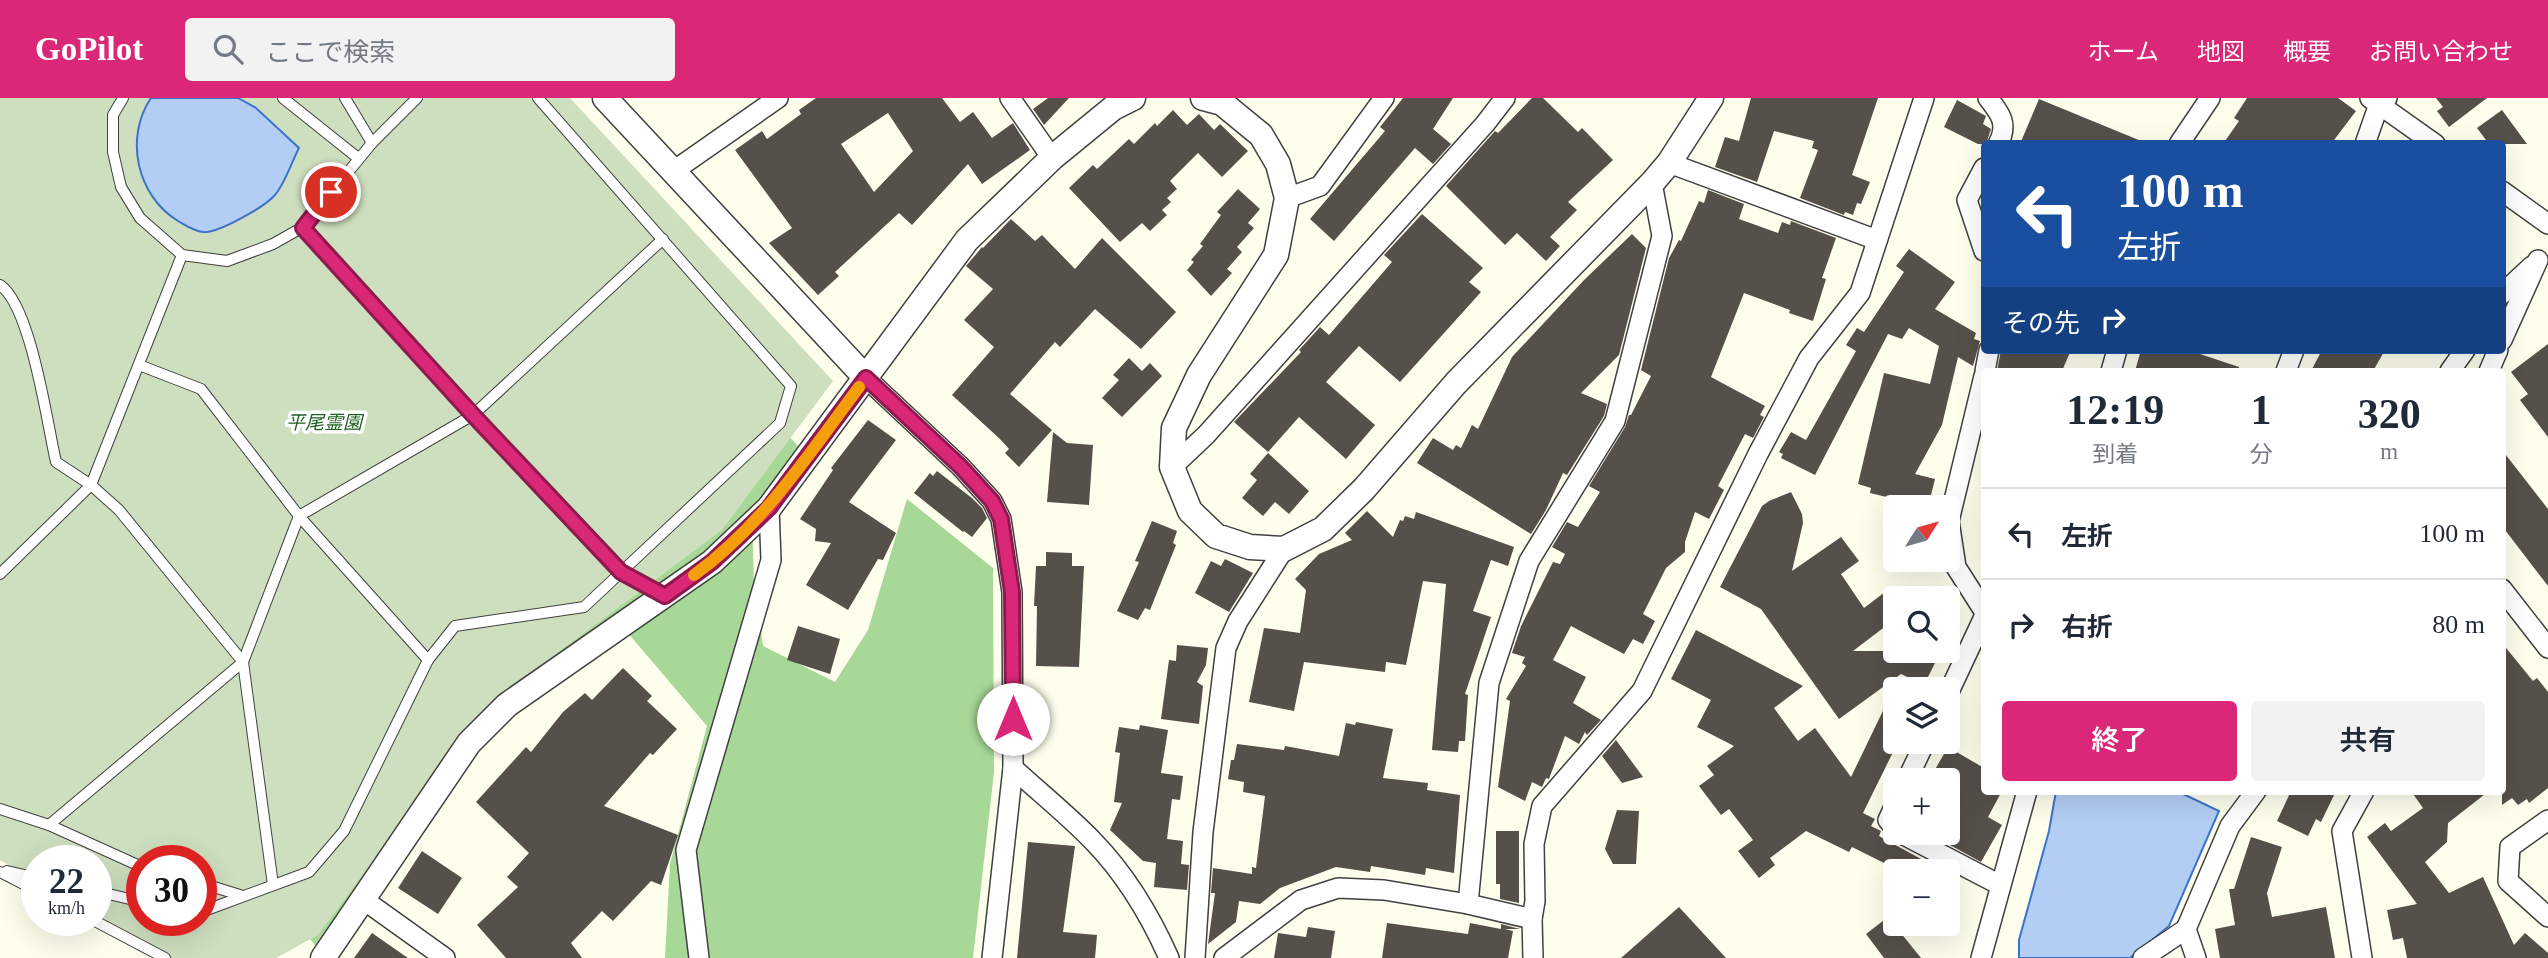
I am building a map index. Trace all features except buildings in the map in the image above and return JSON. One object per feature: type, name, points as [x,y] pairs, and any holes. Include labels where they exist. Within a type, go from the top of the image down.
[{"type":"street","points":[[605,98],[675,170],[866,378],[961,467],[992,501],[1001,519],[1012,592],[1013,768],[992,958]]},
{"type":"street","points":[[675,170],[778,98]]},
{"type":"street","points":[[1010,98],[1052,158]]},
{"type":"street","points":[[323,958],[469,743],[506,705],[712,562],[769,508],[967,240],[1052,158],[1113,108],[1133,98]]},
{"type":"street","points":[[1203,98],[1222,103],[1261,135],[1278,164],[1287,198],[1276,256],[1199,375],[1174,428],[1172,467],[1190,511],[1216,536],[1250,547],[1284,549]]},
{"type":"street","points":[[1287,198],[1320,186],[1384,98]]},
{"type":"street","points":[[1172,467],[1234,404],[1485,124],[1505,98]]},
{"type":"street","points":[[1195,958],[1203,832],[1226,648],[1238,621],[1284,549],[1323,529],[1364,489],[1456,383],[1669,163],[1711,98]]},
{"type":"street","points":[[1533,958],[1534,844],[1542,806],[1642,691],[1758,454],[1809,358],[1860,293],[1924,98]]},
{"type":"street","points":[[1988,98],[2002,114],[2000,140]]},
{"type":"street","points":[[2182,140],[2210,98]]},
{"type":"street","points":[[2366,140],[2379,100],[2430,140]]},
{"type":"street","points":[[1669,163],[1877,240]]},
{"type":"street","points":[[1981,174],[1967,200],[1981,242]]},
{"type":"street","points":[[1468,904],[1489,683],[1529,561],[1615,421],[1662,236],[1651,183]]},
{"type":"street","points":[[2506,194],[2548,224]]},
{"type":"street","points":[[2506,290],[2543,257]]},
{"type":"street","points":[[2506,332],[2543,257]]},
{"type":"street","points":[[1981,388],[1949,521],[1956,567],[1981,606]]},
{"type":"street","points":[[699,958],[686,850],[771,560],[769,508]]},
{"type":"street","points":[[2506,594],[2548,648]]},
{"type":"street","points":[[1956,677],[1981,623]]},
{"type":"street","points":[[1013,768],[1093,841],[1131,887],[1154,925],[1169,958]]},
{"type":"street","points":[[1981,958],[2026,795]]},
{"type":"street","points":[[2143,958],[2186,929],[2230,826],[2253,795]]},
{"type":"street","points":[[2362,795],[2342,831],[2362,958]]},
{"type":"street","points":[[2548,820],[2510,847],[2508,881],[2548,917]]},
{"type":"street","points":[[1923,845],[2000,886]]},
{"type":"street","points":[[1224,958],[1301,900],[1338,888],[1384,890],[1468,904],[1532,919]]},
{"type":"street","points":[[364,900],[445,958]]},
{"type":"street","points":[[2186,929],[2196,958]]},
{"type":"lane","points":[[123,98],[113,115],[113,152],[121,187],[140,218],[182,255],[227,261],[273,244],[303,228],[358,158],[417,98]]},
{"type":"lane","points":[[283,98],[358,158]]},
{"type":"lane","points":[[345,98],[372,143]]},
{"type":"lane","points":[[217,906],[309,872],[344,831],[428,660],[455,626],[584,607],[780,423],[792,386],[538,98]]},
{"type":"lane","points":[[303,228],[473,415],[621,572],[665,596]]},
{"type":"lane","points":[[273,885],[243,662],[299,516],[473,415],[663,239]]},
{"type":"lane","points":[[0,574],[91,485],[182,255]]},
{"type":"lane","points":[[0,285],[8,290],[28,334],[55,462],[91,485],[119,510],[243,662]]},
{"type":"lane","points":[[139,365],[201,390],[299,516],[428,660]]},
{"type":"lane","points":[[50,825],[243,662]]},
{"type":"lane","points":[[0,809],[50,825],[126,860]]},
{"type":"lane","points":[[0,871],[21,875]]},
{"type":"lane","points":[[0,871],[21,882]]},
{"type":"lane","points":[[217,888],[243,896]]},
{"type":"lane","points":[[112,930],[165,958]]},
{"type":"green space","name":"平尾霊園","points":[[0,98],[570,98],[833,381],[722,530],[492,702],[318,935],[276,958],[165,958],[128,936],[217,936],[217,845],[126,845],[126,935],[112,927],[112,845],[21,845],[21,872],[0,860]]},
{"type":"green space","points":[[785,432],[800,448],[752,524],[754,582],[763,646],[835,682],[868,630],[907,499],[993,568],[994,772],[973,958],[665,958],[670,864],[707,726],[616,619],[492,702],[316,946],[284,909],[331,847]]},
{"type":"water","points":[[151,98],[238,98],[256,108],[299,148],[278,192],[251,213],[219,229],[203,232],[178,221],[153,197],[144,182],[139,165],[138,131]]},
{"type":"water","points":[[2055,795],[2185,795],[2219,811],[2169,926],[2130,958],[2019,958],[2019,940],[2049,831]]},
{"type":"slow traffic","points":[[694,575],[712,562],[769,508],[859,387]]},
{"type":"route","points":[[331,192],[303,228],[473,415],[621,572],[665,596],[712,562],[769,508],[866,378],[961,467],[992,501],[1001,519],[1012,592],[1013,719]]}]
